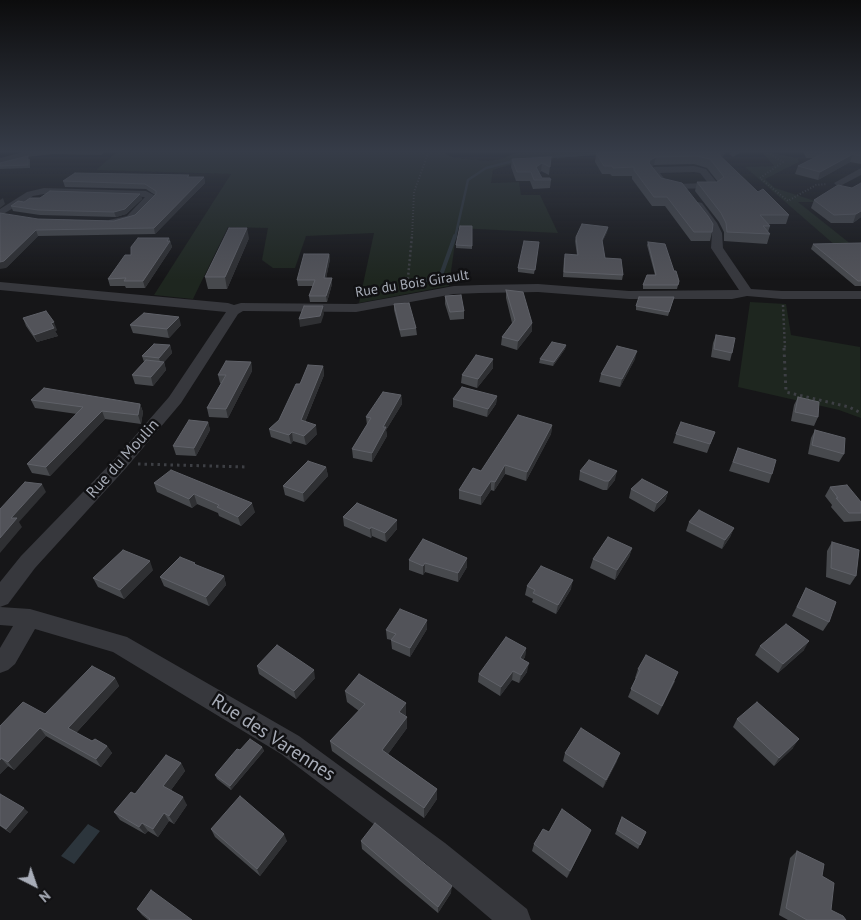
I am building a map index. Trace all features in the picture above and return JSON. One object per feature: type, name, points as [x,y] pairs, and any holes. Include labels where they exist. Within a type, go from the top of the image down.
[{"type":"street","points":[[0,214],[30,194]]},
{"type":"street","points":[[107,222],[131,218],[151,196],[144,194]]},
{"type":"street","points":[[689,194],[712,223],[717,233],[717,248],[747,292]]},
{"type":"street","points":[[0,214],[16,216]]},
{"type":"street","name":"Rue du Bois Girault","points":[[0,286],[228,307],[233,310],[241,307],[356,308],[454,290],[538,288],[629,294],[732,295],[747,292],[860,298]]},
{"type":"street","name":"Rue du Moulin","points":[[0,598],[28,562],[120,464],[175,400],[233,310]]},
{"type":"street","name":"Rue des Varennes","points":[[0,616],[30,618],[119,644],[290,745],[436,853],[516,920]]},
{"type":"street","points":[[0,664],[7,657],[30,618]]},
{"type":"path","points":[[406,299],[412,240],[414,194]]},
{"type":"path","points":[[780,194],[788,200],[799,194]]},
{"type":"path","points":[[782,295],[786,392],[849,407],[861,413]]},
{"type":"path","points":[[120,464],[248,467]]},
{"type":"shaded area","points":[[218,194],[540,195],[558,233],[457,228],[449,286],[359,303],[374,233],[306,236],[295,268],[273,268],[262,260],[268,228],[228,227],[193,299],[154,295]]},
{"type":"shaded area","points":[[776,194],[793,194],[818,202],[798,202],[852,245],[836,246]]},
{"type":"shaded area","points":[[750,302],[786,304],[791,335],[860,347],[861,418],[839,410],[738,387]]},
{"type":"shaded area","points":[[88,824],[100,831],[74,864],[61,856]]},
{"type":"building","points":[[46,194],[140,194],[125,209],[114,212],[38,210],[11,206],[18,201],[24,202],[30,198],[40,198]]},
{"type":"building","points":[[156,194],[187,194],[154,228],[36,230],[4,261],[0,262],[0,213],[38,219],[114,221],[135,215]]},
{"type":"building","points":[[652,194],[691,194],[713,224],[712,232],[694,232],[667,197],[654,197]]},
{"type":"building","points":[[706,194],[768,194],[789,215],[760,215],[770,226],[763,226],[770,234],[727,232],[726,223]]},
{"type":"building","points":[[824,194],[861,194],[861,211],[856,214],[834,215],[814,200]]},
{"type":"building","points":[[582,224],[608,227],[602,240],[605,258],[621,259],[623,275],[564,272],[565,254],[578,255],[576,237]]},
{"type":"building","points":[[460,226],[472,226],[472,246],[456,245]]},
{"type":"building","points":[[229,228],[247,228],[225,277],[205,277]]},
{"type":"building","points":[[138,238],[169,238],[167,241],[170,241],[143,281],[124,281],[126,278],[108,279],[125,255],[131,255],[131,247]]},
{"type":"building","points":[[524,241],[539,242],[535,270],[518,268]]},
{"type":"building","points":[[648,242],[665,244],[674,271],[676,271],[679,281],[678,285],[643,285],[647,275],[656,275]]},
{"type":"building","points":[[861,243],[861,281],[858,281],[813,244]]},
{"type":"building","points":[[304,254],[329,254],[324,278],[332,278],[326,296],[309,296],[315,280],[297,280]]},
{"type":"building","points":[[506,290],[523,292],[532,323],[518,341],[502,337],[515,320]]},
{"type":"building","points":[[461,295],[464,311],[450,312],[445,296]]},
{"type":"building","points":[[639,297],[674,297],[669,312],[636,306]]},
{"type":"building","points":[[409,303],[416,328],[400,330],[394,304]]},
{"type":"building","points":[[304,306],[323,306],[320,316],[299,319]]},
{"type":"building","points":[[46,311],[54,322],[51,323],[54,328],[34,335],[23,318]]},
{"type":"building","points":[[144,313],[179,317],[167,329],[130,325]]},
{"type":"building","points":[[716,335],[735,338],[732,353],[714,349]]},
{"type":"building","points":[[552,342],[566,345],[554,362],[540,359]]},
{"type":"building","points":[[154,344],[170,345],[159,358],[142,356]]},
{"type":"building","points":[[617,346],[637,351],[622,379],[601,374]]},
{"type":"building","points":[[476,355],[493,359],[478,379],[462,375]]},
{"type":"building","points":[[146,360],[164,362],[151,377],[132,375]]},
{"type":"building","points":[[226,361],[251,362],[226,409],[207,408],[226,375],[218,375]]},
{"type":"building","points":[[308,365],[323,366],[301,420],[316,425],[304,436],[292,432],[289,435],[269,429],[279,420],[296,384],[300,384]]},
{"type":"building","points":[[462,387],[497,396],[488,409],[453,399]]},
{"type":"building","points":[[44,388],[140,404],[138,415],[102,411],[46,467],[27,464],[83,407],[31,400]]},
{"type":"building","points":[[383,392],[401,395],[383,427],[386,427],[372,453],[352,449],[371,418],[366,417]]},
{"type":"building","points":[[798,397],[819,402],[818,417],[795,412]]},
{"type":"building","points":[[518,415],[552,425],[527,472],[505,465],[495,482],[491,481],[481,496],[459,490],[473,468],[481,471]]},
{"type":"building","points":[[189,420],[208,422],[194,448],[173,446]]},
{"type":"building","points":[[681,422],[715,432],[710,444],[676,434]]},
{"type":"building","points":[[815,430],[845,438],[844,454],[812,445]]},
{"type":"building","points":[[738,448],[776,460],[772,474],[733,462]]},
{"type":"building","points":[[589,460],[617,471],[609,481],[605,481],[580,471]]},
{"type":"building","points":[[308,461],[326,467],[303,493],[283,486]]},
{"type":"building","points":[[171,470],[252,503],[238,517],[217,507],[219,505],[194,494],[189,499],[154,483]]},
{"type":"building","points":[[642,479],[668,492],[657,503],[631,489]]},
{"type":"building","points":[[25,482],[42,484],[11,518],[17,518],[0,538],[0,509]]},
{"type":"building","points":[[847,485],[861,502],[861,513],[849,513],[836,498],[838,498],[830,487]]},
{"type":"building","points":[[357,503],[397,520],[385,533],[371,527],[370,529],[343,517]]},
{"type":"building","points":[[699,510],[734,528],[725,540],[689,522]]},
{"type":"building","points":[[608,537],[632,548],[617,570],[593,559]]},
{"type":"building","points":[[423,539],[467,558],[458,573],[425,563],[423,566],[409,560]]},
{"type":"building","points":[[832,542],[859,550],[856,576],[831,568]]},
{"type":"building","points":[[123,550],[150,561],[120,590],[93,578]]},
{"type":"building","points":[[180,557],[224,576],[206,597],[160,577]]},
{"type":"building","points":[[541,566],[573,580],[558,605],[533,593],[535,590],[527,586]]},
{"type":"building","points":[[806,588],[836,602],[829,622],[797,607]]},
{"type":"building","points":[[400,609],[427,620],[410,648],[391,640],[396,634],[386,630]]},
{"type":"building","points":[[786,624],[809,641],[783,664],[760,646]]},
{"type":"building","points":[[506,637],[526,648],[520,658],[529,663],[521,675],[513,671],[501,687],[479,674]]},
{"type":"building","points":[[277,645],[314,670],[294,691],[257,666]]},
{"type":"building","points":[[646,655],[678,672],[662,706],[631,689],[640,670],[638,669]]},
{"type":"building","points":[[92,666],[115,678],[68,728],[92,741],[95,739],[107,746],[96,759],[40,728],[8,762],[1,758],[0,760],[0,726],[23,702],[45,714]]},
{"type":"building","points":[[359,674],[406,703],[399,712],[407,717],[382,750],[437,789],[424,808],[330,741],[365,704],[345,691]]},
{"type":"building","points":[[757,702],[799,739],[779,758],[737,719]]},
{"type":"building","points":[[581,728],[620,753],[606,780],[565,753]]},
{"type":"building","points":[[250,739],[262,747],[230,786],[215,775],[237,749],[240,750]]},
{"type":"building","points":[[166,755],[181,763],[163,786],[183,797],[169,816],[164,813],[153,829],[142,823],[139,827],[114,812],[131,792],[135,794]]},
{"type":"building","points":[[0,794],[24,808],[6,829],[0,825]]},
{"type":"building","points":[[240,796],[284,834],[257,869],[211,829]]},
{"type":"building","points":[[562,809],[591,830],[570,871],[534,844],[543,829],[549,832]]},
{"type":"building","points":[[622,817],[646,832],[640,845],[617,830]]},
{"type":"building","points":[[375,823],[452,886],[438,907],[361,841]]},
{"type":"building","points":[[797,851],[824,864],[822,876],[834,883],[831,910],[843,916],[846,920],[807,920],[786,908]]},
{"type":"building","points":[[151,890],[192,920],[149,920],[137,909]]},
{"type":"waterway","points":[[455,238],[465,194]]},
{"type":"waterway","points":[[423,287],[425,281],[441,275],[455,236]]}]
